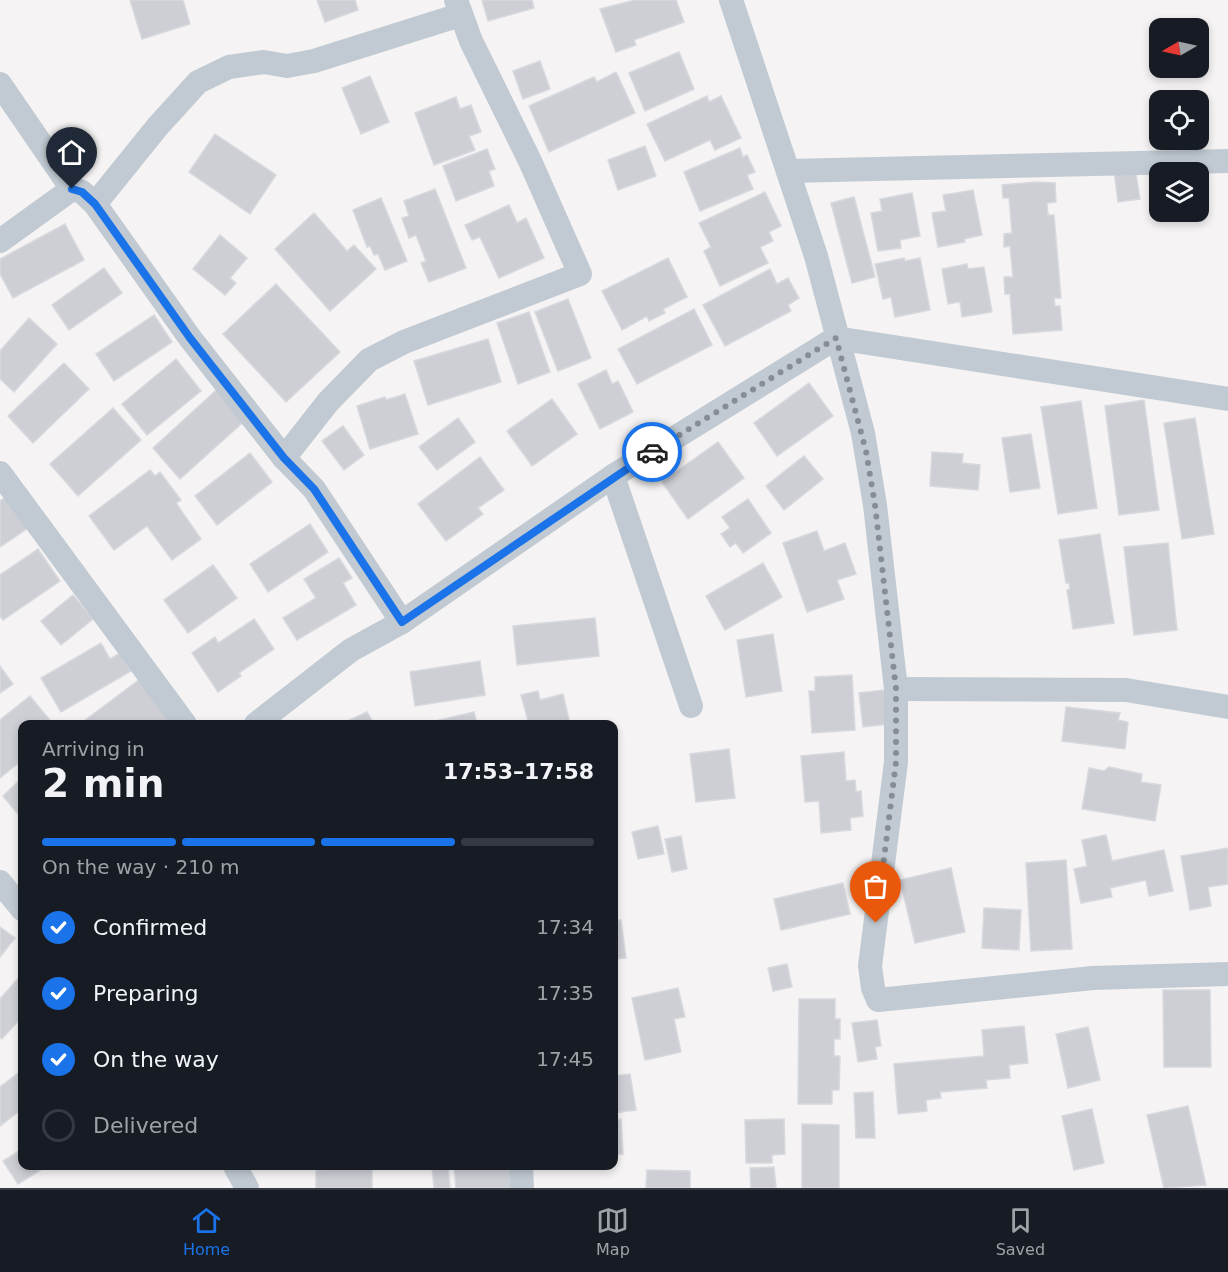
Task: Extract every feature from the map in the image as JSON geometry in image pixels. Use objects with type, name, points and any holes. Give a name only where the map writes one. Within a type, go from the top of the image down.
[{"type":"street","points":[[731,0],[816,256],[865,443],[875,505],[896,689],[896,762],[870,966],[878,1000],[1093,978],[1228,980]]},
{"type":"street","points":[[95,204],[158,126],[198,82],[229,67],[264,62],[287,66],[314,61],[458,8],[580,274],[404,342],[369,360],[328,402],[284,458]]},
{"type":"street","points":[[0,84],[72,189],[82,192],[95,204],[190,338],[284,458],[314,489],[402,622]]},
{"type":"street","points":[[788,171],[1228,161]]},
{"type":"street","points":[[0,242],[72,189]]},
{"type":"street","points":[[261,720],[351,650],[402,622],[613,476],[836,338],[1228,399]]},
{"type":"street","points":[[0,473],[182,720]]},
{"type":"street","points":[[613,476],[690,706]]},
{"type":"street","points":[[896,689],[1126,690],[1228,707]]},
{"type":"street","points":[[237,1170],[247,1188]]},
{"type":"street","points":[[521,1170],[522,1188]]},
{"type":"building","points":[[130,0],[183,0],[190,24],[142,39]]},
{"type":"building","points":[[317,0],[355,0],[358,10],[325,22]]},
{"type":"building","points":[[482,0],[532,0],[534,8],[488,21]]},
{"type":"building","points":[[635,0],[676,0],[684,22],[634,40],[636,45],[616,52],[600,9]]},
{"type":"building","points":[[679,52],[694,89],[645,111],[629,73]]},
{"type":"building","points":[[540,61],[550,89],[523,99],[513,71]]},
{"type":"building","points":[[616,72],[635,113],[549,152],[529,106],[594,77],[597,82]]},
{"type":"building","points":[[370,76],[389,122],[361,134],[342,88]]},
{"type":"building","points":[[707,96],[709,102],[721,96],[741,138],[715,150],[710,140],[665,161],[647,124]]},
{"type":"building","points":[[456,97],[460,109],[471,105],[481,132],[469,136],[475,150],[434,165],[415,113]]},
{"type":"building","points":[[215,134],[276,175],[250,214],[189,172]]},
{"type":"building","points":[[645,146],[656,176],[618,190],[608,160]]},
{"type":"building","points":[[740,148],[743,157],[747,155],[755,172],[747,175],[753,189],[700,211],[684,172]]},
{"type":"building","points":[[487,149],[495,169],[489,171],[494,186],[456,201],[443,166]]},
{"type":"building","points":[[1135,168],[1140,199],[1118,202],[1114,171]]},
{"type":"building","points":[[1055,183],[1056,202],[1047,203],[1048,215],[1054,215],[1061,298],[1054,298],[1055,306],[1060,306],[1062,330],[1013,334],[1010,294],[1005,294],[1004,277],[1013,277],[1010,246],[1004,247],[1004,234],[1012,233],[1009,198],[1003,198],[1002,185]]},
{"type":"building","points":[[435,189],[466,268],[429,282],[421,263],[426,261],[416,235],[409,238],[402,218],[409,216],[404,201]]},
{"type":"building","points":[[973,190],[982,235],[964,239],[965,242],[938,247],[932,213],[946,211],[943,195]]},
{"type":"building","points":[[765,192],[781,226],[769,232],[773,241],[760,247],[768,263],[720,286],[704,251],[711,247],[699,223]]},
{"type":"building","points":[[912,193],[920,236],[900,240],[901,248],[878,251],[871,213],[882,211],[880,199]]},
{"type":"building","points":[[854,197],[875,277],[852,283],[831,203]]},
{"type":"building","points":[[381,198],[407,261],[385,270],[378,254],[374,255],[370,246],[367,247],[353,210]]},
{"type":"building","points":[[509,205],[517,223],[526,218],[544,258],[499,278],[480,237],[472,240],[465,225]]},
{"type":"building","points":[[314,213],[347,251],[354,245],[376,269],[330,311],[275,249]]},
{"type":"building","points":[[65,224],[84,260],[13,298],[0,274],[0,259]]},
{"type":"building","points":[[220,235],[247,258],[230,278],[236,283],[225,295],[193,269]]},
{"type":"building","points":[[668,258],[687,297],[663,309],[665,313],[649,321],[647,316],[622,330],[602,291]]},
{"type":"building","points":[[904,258],[905,261],[920,258],[930,310],[895,317],[891,297],[883,299],[875,264]]},
{"type":"building","points":[[967,264],[968,269],[984,267],[992,312],[962,317],[960,302],[948,304],[942,269]]},
{"type":"building","points":[[104,268],[122,293],[69,330],[52,305]]},
{"type":"building","points":[[770,269],[777,284],[788,278],[799,298],[788,305],[791,311],[725,346],[703,305]]},
{"type":"building","points":[[276,284],[340,352],[286,402],[223,334]]},
{"type":"building","points":[[568,299],[591,358],[558,371],[535,312]]},
{"type":"building","points":[[694,309],[712,345],[637,384],[618,349]]},
{"type":"building","points":[[529,312],[550,372],[518,384],[497,323]]},
{"type":"building","points":[[154,315],[172,342],[114,381],[96,354]]},
{"type":"building","points":[[29,318],[57,344],[14,392],[0,379],[0,351]]},
{"type":"building","points":[[488,339],[501,382],[428,405],[414,361]]},
{"type":"building","points":[[176,359],[201,391],[147,435],[122,404]]},
{"type":"building","points":[[64,363],[89,389],[33,443],[8,416]]},
{"type":"building","points":[[606,370],[612,384],[618,381],[633,412],[600,429],[578,384]]},
{"type":"building","points":[[809,383],[833,416],[777,456],[754,423]]},
{"type":"building","points":[[223,384],[250,416],[180,479],[153,448]]},
{"type":"building","points":[[405,394],[418,434],[370,449],[357,406],[385,397],[386,400]]},
{"type":"building","points":[[552,399],[577,434],[532,466],[507,431]]},
{"type":"building","points":[[1144,400],[1159,510],[1119,515],[1105,406]]},
{"type":"building","points":[[1081,401],[1097,508],[1058,514],[1041,407]]},
{"type":"building","points":[[113,408],[141,440],[78,496],[50,464]]},
{"type":"building","points":[[458,418],[475,442],[437,470],[419,447]]},
{"type":"building","points":[[1195,418],[1214,534],[1182,539],[1164,423]]},
{"type":"building","points":[[343,426],[364,455],[344,470],[322,441]]},
{"type":"building","points":[[1031,434],[1040,488],[1010,492],[1002,438]]},
{"type":"building","points":[[718,442],[744,478],[688,519],[662,482]]},
{"type":"building","points":[[932,452],[963,454],[962,463],[980,465],[978,490],[930,486]]},
{"type":"building","points":[[250,453],[272,482],[217,525],[195,496]]},
{"type":"building","points":[[804,456],[823,479],[784,510],[766,486]]},
{"type":"building","points":[[480,457],[504,490],[478,508],[483,514],[446,541],[418,504]]},
{"type":"building","points":[[150,470],[155,476],[160,472],[181,500],[176,503],[201,539],[172,560],[147,526],[114,550],[89,516]]},
{"type":"building","points":[[6,497],[28,528],[0,547],[0,501]]},
{"type":"building","points":[[748,499],[771,533],[743,553],[736,543],[730,547],[721,534],[730,528],[722,517]]},
{"type":"building","points":[[310,524],[328,552],[268,592],[250,564]]},
{"type":"building","points":[[817,531],[824,551],[845,543],[856,574],[837,580],[844,599],[807,612],[783,543]]},
{"type":"building","points":[[1100,534],[1114,623],[1073,629],[1067,590],[1070,589],[1069,583],[1066,583],[1059,540]]},
{"type":"building","points":[[1168,543],[1177,630],[1134,635],[1124,547]]},
{"type":"building","points":[[38,549],[60,581],[3,620],[0,616],[0,575]]},
{"type":"building","points":[[339,558],[352,578],[343,583],[356,605],[297,640],[283,618],[316,598],[304,579]]},
{"type":"building","points":[[763,563],[782,597],[725,630],[706,596]]},
{"type":"building","points":[[213,565],[237,598],[188,633],[164,600]]},
{"type":"building","points":[[73,595],[93,619],[61,645],[41,621]]},
{"type":"building","points":[[595,618],[599,656],[517,665],[513,626]]},
{"type":"building","points":[[254,619],[274,649],[239,673],[241,676],[218,692],[192,653],[215,637],[218,643]]},
{"type":"building","points":[[773,634],[782,691],[746,697],[737,640]]},
{"type":"building","points":[[101,643],[110,659],[120,653],[131,671],[61,712],[41,678]]},
{"type":"building","points":[[480,661],[485,695],[415,706],[410,672]]},
{"type":"building","points":[[0,666],[13,684],[0,693]]},
{"type":"building","points":[[152,670],[178,714],[171,720],[85,720]]},
{"type":"building","points":[[852,675],[855,730],[812,733],[809,691],[815,691],[815,677]]},
{"type":"building","points":[[884,690],[888,724],[863,727],[859,693]]},
{"type":"building","points":[[538,691],[540,700],[563,694],[569,720],[528,720],[521,695]]},
{"type":"building","points":[[30,696],[50,720],[18,720],[18,763],[0,778],[0,720]]},
{"type":"building","points":[[1066,707],[1120,713],[1118,720],[1128,722],[1125,749],[1062,741]]},
{"type":"building","points":[[367,712],[372,720],[350,720]]},
{"type":"building","points":[[474,712],[476,720],[440,720]]},
{"type":"building","points":[[729,749],[735,798],[696,802],[690,754]]},
{"type":"building","points":[[844,752],[846,781],[855,780],[856,792],[861,791],[863,816],[850,818],[851,830],[821,833],[819,801],[805,802],[801,756]]},
{"type":"building","points":[[1109,767],[1142,774],[1141,782],[1161,785],[1155,821],[1082,809],[1089,768],[1104,771]]},
{"type":"building","points":[[18,782],[18,814],[3,796]]},
{"type":"building","points":[[658,826],[664,854],[638,859],[632,832]]},
{"type":"building","points":[[1106,835],[1112,861],[1164,850],[1173,891],[1149,896],[1146,880],[1110,888],[1112,897],[1081,903],[1074,869],[1087,866],[1082,840]]},
{"type":"building","points":[[681,836],[687,869],[672,872],[665,839]]},
{"type":"building","points":[[1228,848],[1228,884],[1208,887],[1211,906],[1190,910],[1181,856]]},
{"type":"building","points":[[1066,860],[1072,949],[1031,951],[1026,863]]},
{"type":"building","points":[[951,868],[965,932],[915,943],[900,880]]},
{"type":"building","points":[[843,883],[850,914],[781,930],[774,899]]},
{"type":"building","points":[[984,908],[1021,910],[1019,950],[982,948]]},
{"type":"building","points":[[618,920],[621,920],[626,958],[618,959]]},
{"type":"building","points":[[0,927],[15,938],[0,957]]},
{"type":"building","points":[[787,964],[792,987],[773,991],[768,968]]},
{"type":"building","points":[[18,979],[18,1021],[2,1039],[0,1037],[0,999]]},
{"type":"building","points":[[678,988],[685,1017],[674,1019],[681,1052],[645,1060],[632,998]]},
{"type":"building","points":[[1163,990],[1210,990],[1211,1067],[1164,1067]]},
{"type":"building","points":[[799,999],[835,999],[835,1019],[840,1019],[840,1039],[834,1039],[834,1056],[840,1056],[839,1090],[832,1090],[832,1104],[798,1104]]},
{"type":"building","points":[[877,1020],[881,1046],[875,1047],[877,1059],[858,1062],[852,1023]]},
{"type":"building","points":[[1024,1026],[1028,1063],[1009,1065],[1010,1078],[986,1080],[987,1088],[940,1092],[941,1098],[926,1100],[927,1111],[898,1114],[894,1064],[984,1056],[982,1030]]},
{"type":"building","points":[[1088,1027],[1100,1080],[1068,1088],[1056,1034]]},
{"type":"building","points":[[18,1073],[18,1112],[0,1126],[0,1087]]},
{"type":"building","points":[[630,1074],[636,1110],[618,1112],[618,1076]]},
{"type":"building","points":[[873,1092],[875,1138],[856,1138],[854,1093]]},
{"type":"building","points":[[1188,1106],[1206,1185],[1164,1188],[1147,1115]]},
{"type":"building","points":[[1092,1109],[1104,1163],[1074,1170],[1062,1116]]},
{"type":"building","points":[[618,1119],[621,1119],[623,1154],[618,1155]]},
{"type":"building","points":[[784,1119],[785,1154],[772,1155],[772,1163],[746,1163],[745,1120]]},
{"type":"building","points":[[802,1124],[839,1125],[839,1188],[802,1188]]},
{"type":"building","points":[[18,1152],[18,1170],[41,1170],[18,1184],[3,1161]]},
{"type":"building","points":[[774,1167],[776,1188],[751,1188],[750,1168]]},
{"type":"building","points":[[316,1170],[372,1170],[372,1188],[316,1188]]},
{"type":"building","points":[[432,1170],[448,1170],[450,1188],[434,1188]]},
{"type":"building","points":[[454,1170],[509,1170],[511,1188],[456,1188]]},
{"type":"building","points":[[647,1170],[690,1171],[690,1188],[646,1188]]},
{"type":"way so far","points":[[652,452],[836,338],[863,433],[875,505],[896,689],[896,762],[876,923]]},
{"type":"route","points":[[72,189],[82,192],[95,204],[190,338],[284,458],[314,489],[402,622],[613,476],[652,452]]}]
